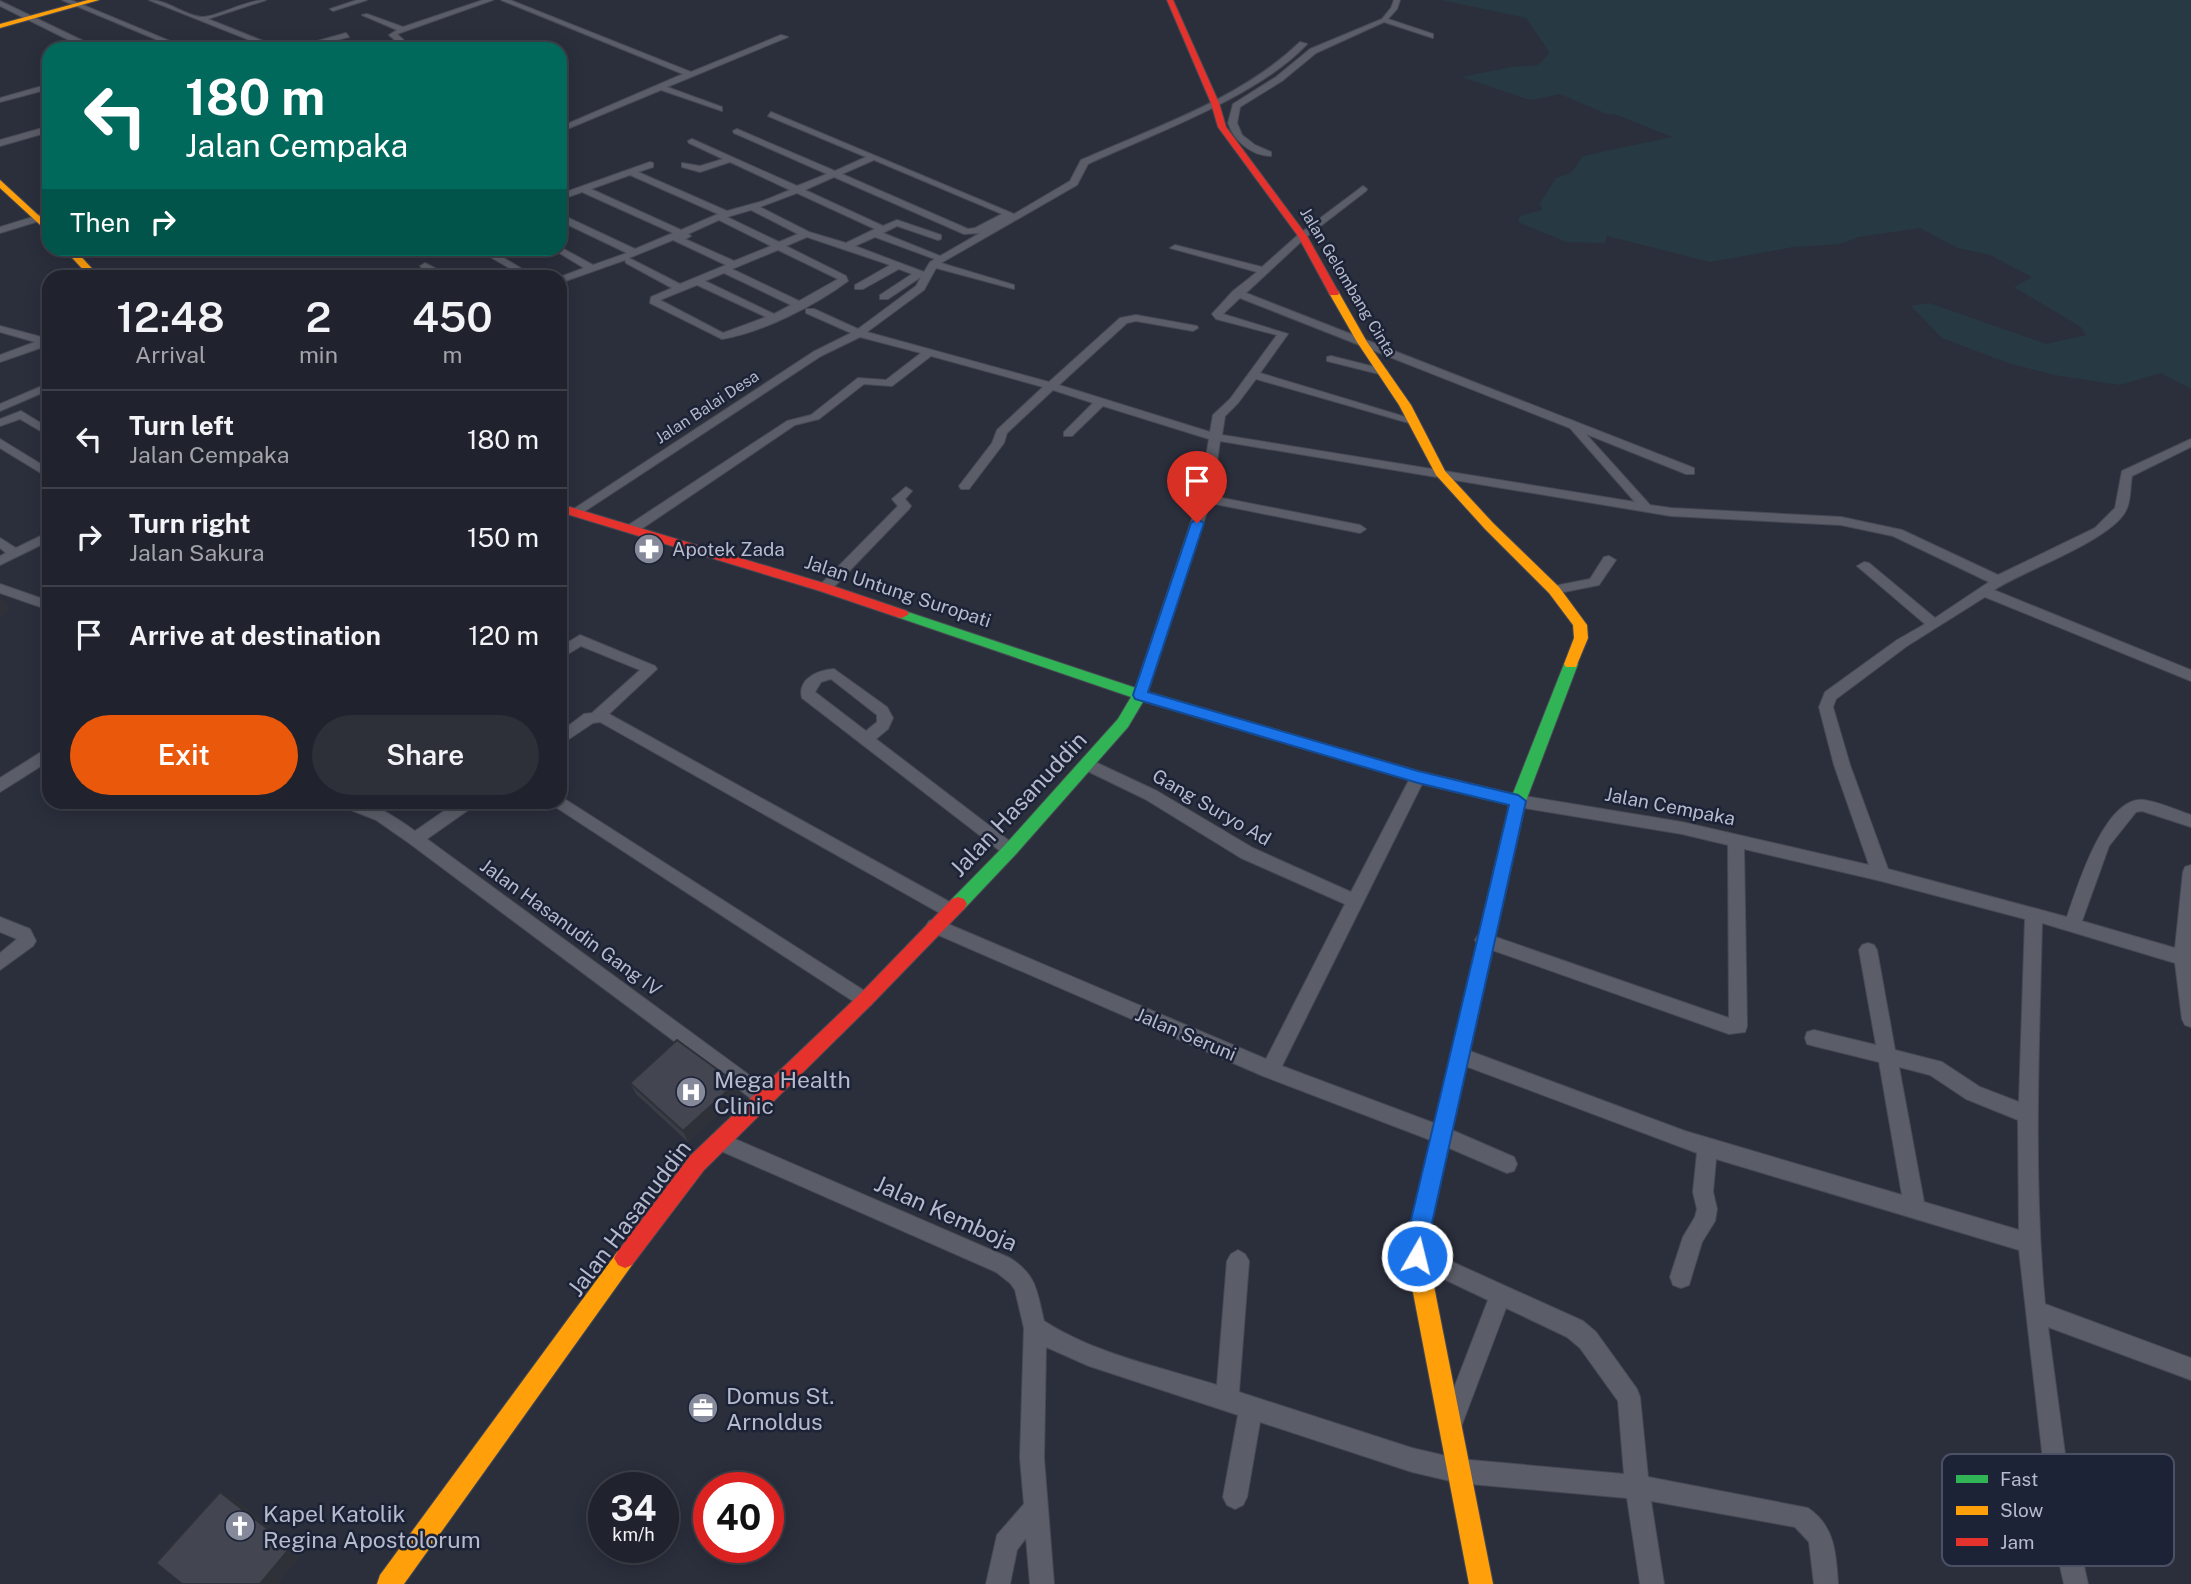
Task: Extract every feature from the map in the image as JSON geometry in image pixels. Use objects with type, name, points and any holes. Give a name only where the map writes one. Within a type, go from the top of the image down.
[{"type":"street","points":[[0,26],[71,3],[96,0]]},
{"type":"street","points":[[152,0],[261,42]]},
{"type":"street","points":[[227,0],[243,6]]},
{"type":"street","points":[[201,19],[263,0]]},
{"type":"street","points":[[333,9],[364,0]]},
{"type":"street","points":[[402,42],[393,35],[401,29],[490,0]]},
{"type":"street","points":[[504,0],[689,75]]},
{"type":"street","name":"Jalan Gelombang Cinta","points":[[1170,0],[1227,134],[1302,236],[1440,471],[1489,526],[1553,590],[1580,625],[1581,638],[1518,801],[1417,1241],[1417,1256],[1481,1584]]},
{"type":"street","points":[[1268,154],[1243,143],[1233,124],[1236,106],[1279,79],[1313,51],[1384,20],[1394,9],[1397,0]]},
{"type":"street","points":[[0,3],[79,42]]},
{"type":"street","points":[[71,3],[168,42]]},
{"type":"street","points":[[365,15],[401,29]]},
{"type":"street","points":[[1384,20],[1430,36]]},
{"type":"street","points":[[320,42],[346,35]]},
{"type":"street","points":[[567,127],[784,37]]},
{"type":"street","points":[[934,260],[1074,183],[1084,162],[1215,103],[1281,65],[1303,44]]},
{"type":"street","points":[[661,87],[719,109]]},
{"type":"street","points":[[0,100],[42,89]]},
{"type":"street","points":[[737,131],[967,232],[977,231],[1009,214],[771,114]]},
{"type":"street","points":[[0,143],[42,131]]},
{"type":"street","points":[[692,141],[934,260],[1010,287]]},
{"type":"street","points":[[567,278],[632,257],[724,217],[758,206],[874,158]]},
{"type":"street","points":[[685,165],[700,169],[728,160]]},
{"type":"street","points":[[567,195],[650,165]]},
{"type":"street","points":[[629,172],[724,217],[779,246],[844,279],[773,317],[733,335],[722,337],[654,304],[655,299],[699,282],[779,246],[806,234]]},
{"type":"street","points":[[1,185],[42,219]]},
{"type":"street","points":[[583,189],[681,237],[730,268],[799,304]]},
{"type":"street","points":[[1140,695],[1205,498],[1219,415],[1254,375],[1283,334],[1217,314],[1262,270],[1363,189]]},
{"type":"street","points":[[758,206],[806,234],[847,246],[920,275],[884,297]]},
{"type":"street","points":[[0,230],[42,222]]},
{"type":"street","points":[[567,222],[632,257],[680,288]]},
{"type":"street","points":[[847,246],[899,223],[939,237]]},
{"type":"street","points":[[1175,248],[1262,270]]},
{"type":"street","points":[[567,255],[592,270]]},
{"type":"street","points":[[75,256],[88,270]]},
{"type":"street","points":[[493,256],[518,270]]},
{"type":"street","name":"Jalan Balai Desa","points":[[568,510],[817,354],[859,333],[919,288],[934,260]]},
{"type":"street","points":[[859,287],[898,265]]},
{"type":"street","points":[[425,266],[432,270]]},
{"type":"street","points":[[567,282],[592,270]]},
{"type":"street","points":[[699,282],[773,317]]},
{"type":"street","points":[[1237,293],[1690,471]]},
{"type":"street","points":[[810,311],[859,333],[1051,386],[1215,436],[1690,514],[1841,521],[1880,527],[1999,581]]},
{"type":"street","points":[[965,486],[998,443],[1001,432],[1126,318],[1193,328]]},
{"type":"street","points":[[0,328],[42,340]]},
{"type":"street","points":[[0,359],[42,344]]},
{"type":"street","points":[[632,529],[790,423],[815,417],[862,380],[888,384],[930,352]]},
{"type":"street","points":[[1331,359],[1383,372]]},
{"type":"street","points":[[1254,375],[1413,421]]},
{"type":"street","points":[[0,408],[42,389]]},
{"type":"street","points":[[1068,434],[1101,401]]},
{"type":"street","points":[[0,423],[20,414],[42,428]]},
{"type":"street","points":[[1571,424],[1645,506]]},
{"type":"street","points":[[0,443],[42,470]]},
{"type":"street","points":[[1881,874],[1842,765],[1826,707],[1837,690],[1902,643],[1999,581],[2100,531],[2121,509],[2126,474],[2191,443]]},
{"type":"street","points":[[825,588],[905,506],[898,499],[906,491]]},
{"type":"street","points":[[1205,498],[1360,528]]},
{"type":"street","name":"Jalan Untung Suropati","points":[[568,510],[825,588],[1140,695]]},
{"type":"street","points":[[0,561],[42,540]]},
{"type":"street","points":[[0,542],[15,554]]},
{"type":"street","points":[[1553,590],[1594,582],[1609,561]]},
{"type":"street","points":[[1864,566],[1934,625]]},
{"type":"street","points":[[0,588],[42,603]]},
{"type":"street","points":[[1983,591],[2191,676]]},
{"type":"street","points":[[567,649],[580,640],[650,669],[597,716],[585,720],[567,734]]},
{"type":"street","points":[[867,739],[883,725],[886,718],[882,712],[834,674],[819,676],[811,683],[807,694],[1010,850]]},
{"type":"street","name":"Jalan Hasanuddin","points":[[389,1584],[672,1193],[719,1141],[865,1000],[1010,850],[1123,723],[1140,695]]},
{"type":"street","name":"Jalan Cempaka","points":[[1140,695],[1418,777],[1518,801],[1625,817],[1736,840],[1881,874],[2034,914],[2187,959]]},
{"type":"street","points":[[597,716],[951,911]]},
{"type":"street","points":[[0,786],[42,758]]},
{"type":"street","name":"Gang Suryo Ad","points":[[1086,764],[1151,795],[1214,836],[1247,853],[1357,902]]},
{"type":"street","points":[[1270,1070],[1418,777]]},
{"type":"street","points":[[2072,925],[2102,843],[2131,808],[2142,805],[2191,821]]},
{"type":"street","points":[[567,807],[865,1000]]},
{"type":"street","name":"Jalan Hasanudin Gang IV","points":[[366,809],[415,839],[764,1097]]},
{"type":"street","points":[[415,839],[458,809]]},
{"type":"street","points":[[1484,940],[1729,1026],[1738,1026],[1736,840]]},
{"type":"street","points":[[2191,872],[2187,959],[2191,1019]]},
{"type":"street","points":[[2034,914],[2028,1115],[2029,1243],[2053,1454]]},
{"type":"street","points":[[0,924],[24,934],[27,941],[0,963]]},
{"type":"street","name":"Jalan Seruni","points":[[935,926],[1270,1070],[1440,1133],[1507,1164]]},
{"type":"street","points":[[1868,950],[1915,1210]]},
{"type":"street","points":[[1814,1038],[1935,1068],[1973,1093],[2028,1115]]},
{"type":"street","points":[[1459,1055],[1707,1147],[2029,1243]]},
{"type":"street","name":"Jalan Kemboja","points":[[719,1141],[1003,1265],[1018,1275],[1025,1286],[1035,1328],[1031,1458],[1042,1584]]},
{"type":"street","points":[[1681,1277],[1693,1237],[1703,1225],[1707,1209],[1703,1192],[1707,1147]]},
{"type":"street","points":[[1417,1256],[1582,1335],[1618,1379],[1629,1397],[1637,1488],[1652,1584]]},
{"type":"street","points":[[1227,1399],[1238,1261]]},
{"type":"street","points":[[1450,1426],[1501,1294]]},
{"type":"street","points":[[2035,1311],[2191,1369]]},
{"type":"street","points":[[1035,1328],[1052,1339],[1089,1355],[1390,1453],[1459,1471],[1637,1488],[1800,1516],[1815,1526],[1820,1536],[1826,1584]]},
{"type":"street","points":[[1235,1497],[1251,1407]]},
{"type":"street","points":[[998,1584],[1006,1544],[1035,1508]]},
{"type":"street","points":[[2072,1566],[2076,1584]]},
{"type":"shaded area","points":[[1442,0],[2191,0],[2191,389],[2161,373],[2120,385],[2054,375],[2008,363],[1942,338],[1911,306],[1929,303],[2046,344],[2086,335],[2081,327],[2014,287],[2032,277],[1990,255],[1958,248],[1920,228],[1859,237],[1840,244],[1794,247],[1710,262],[1607,236],[1605,243],[1567,242],[1518,222],[1520,216],[1542,210],[1540,203],[1556,178],[1571,173],[1583,156],[1672,137],[1560,94],[1530,100],[1462,77],[1511,67],[1538,65],[1550,53],[1526,18]]},
{"type":"building","name":"Mega Health Clinic","points":[[677,1040],[736,1083],[683,1131],[630,1083]]},
{"type":"building","name":"Kapel Katolik Regina Apostolorum","points":[[220,1492],[291,1547],[260,1584],[182,1584],[156,1563]]},
{"type":"traffic: fast","points":[[902,614],[1140,695],[1123,723],[958,904]]},
{"type":"traffic: fast","points":[[1421,1225],[1518,801],[1571,664]]},
{"type":"traffic: slow","points":[[0,26],[96,0]]},
{"type":"traffic: slow","points":[[0,183],[42,223]]},
{"type":"traffic: slow","points":[[75,256],[88,270]]},
{"type":"traffic: slow","points":[[1334,293],[1362,342],[1405,405],[1440,472],[1489,526],[1554,590],[1580,625],[1581,638],[1571,664]]},
{"type":"traffic: slow","points":[[1421,1225],[1417,1256],[1481,1584]]},
{"type":"traffic: slow","points":[[389,1584],[625,1258]]},
{"type":"traffic: jam","points":[[1170,0],[1215,103],[1222,127],[1302,236],[1334,293]]},
{"type":"traffic: jam","points":[[567,510],[902,614]]},
{"type":"traffic: jam","points":[[625,1258],[697,1163],[865,1000],[958,904]]},
{"type":"place","name":"Apotek Zada","points":[[649,549]]},
{"type":"place","name":"Mega Health Clinic","points":[[691,1092]]},
{"type":"place","name":"Domus St. Arnoldus","points":[[703,1408]]},
{"type":"place","name":"Kapel Katolik Regina Apostolorum","points":[[240,1526]]},
{"type":"route","points":[[1197,523],[1140,695],[1418,777],[1518,801],[1440,1133],[1417,1241],[1417,1256]]}]
